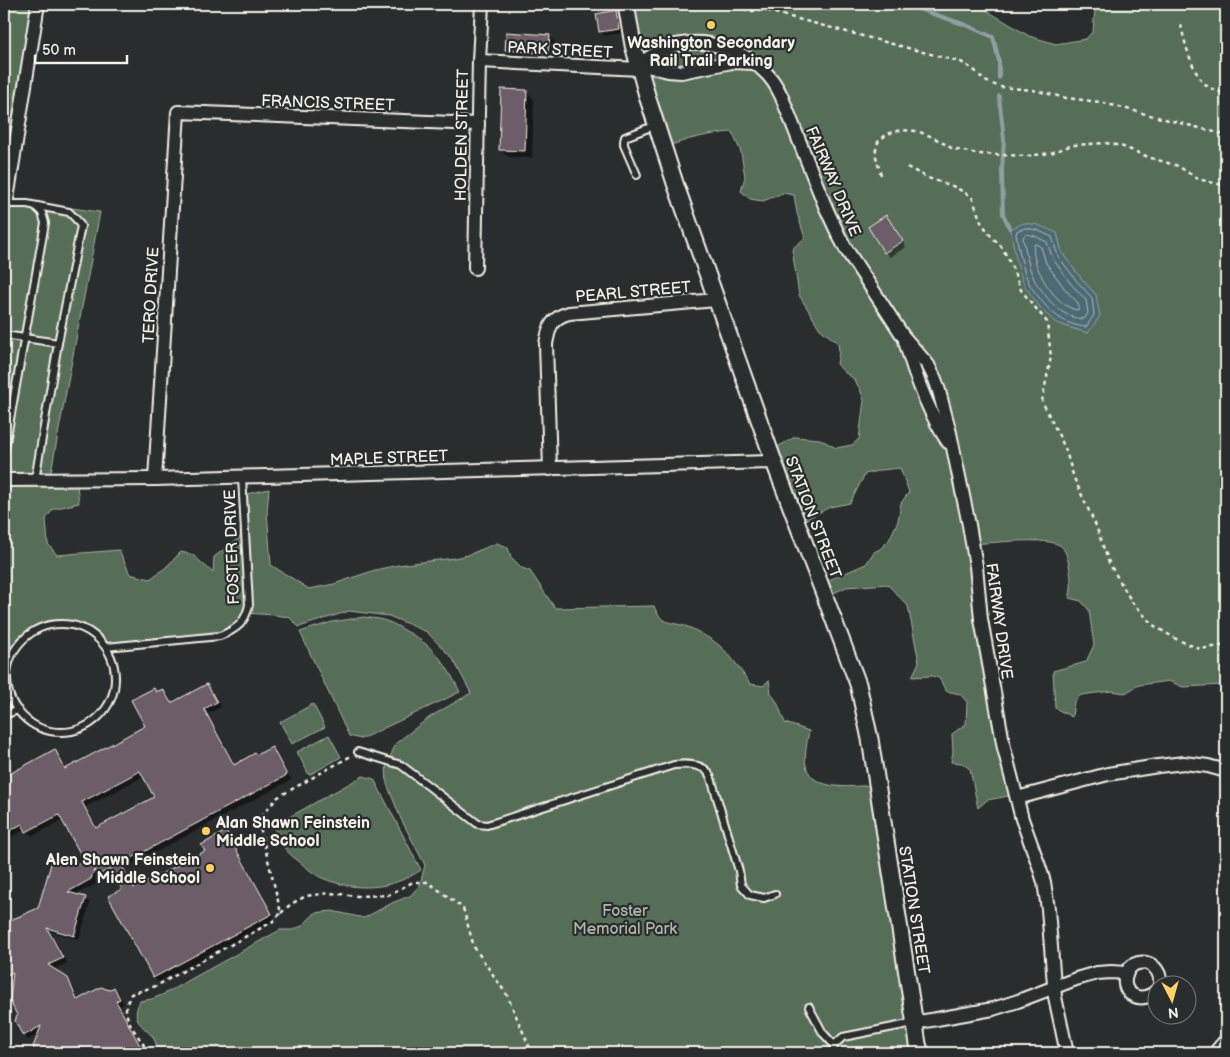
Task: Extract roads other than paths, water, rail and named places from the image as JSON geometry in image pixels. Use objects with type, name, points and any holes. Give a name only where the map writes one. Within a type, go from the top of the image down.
[{"type":"street","points":[[5,202],[38,4]]},
{"type":"street","name":"HOLDEN STREET","points":[[475,268],[482,4]]},
{"type":"street","name":"STATION STREET","points":[[626,4],[633,45],[675,183],[774,462],[858,684],[870,739],[914,1023],[921,1053]]},
{"type":"street","name":"FAIRWAY DRIVE","points":[[639,66],[668,48],[678,45],[699,44],[730,50],[744,56],[768,76],[780,93],[825,206],[842,243],[904,336],[914,373],[925,399],[943,435],[953,449],[976,566],[981,619],[1004,748],[1022,819],[1044,882],[1054,988],[1067,1053]]},
{"type":"street","name":"PARK STREET","points":[[479,61],[639,66]]},
{"type":"street","points":[[639,66],[681,72],[732,62],[754,63]]},
{"type":"street","name":"FRANCIS STREET","points":[[178,112],[478,124]]},
{"type":"street","name":"TERO DRIVE","points":[[156,479],[178,112]]},
{"type":"street","name":"PEARL STREET","points":[[550,469],[546,344],[549,328],[553,321],[568,313],[716,300]]},
{"type":"street","name":"MAPLE STREET","points":[[4,480],[242,477],[774,462]]},
{"type":"street","points":[[1017,798],[1108,774],[1158,766],[1184,764],[1208,766],[1226,771]]},
{"type":"street","points":[[1148,997],[1137,997],[1128,990],[1125,984],[1126,973],[1134,965],[1145,963],[1155,968],[1159,974]]},
{"type":"street","points":[[914,1023],[993,1009],[1018,1002],[1087,975],[1111,972],[1126,973]]},
{"type":"street","points":[[1215,1053],[1226,1040]]},
{"type":"lane","points":[[637,175],[624,144],[625,138],[656,125]]},
{"type":"lane","points":[[5,202],[68,212],[81,226],[58,343],[35,480]]},
{"type":"lane","points":[[4,453],[45,223],[42,213],[36,207]]},
{"type":"lane","points":[[4,335],[58,343]]},
{"type":"lane","name":"FOSTER DRIVE","points":[[106,647],[220,636],[232,631],[241,624],[247,615],[250,605],[242,477]]},
{"type":"lane","points":[[68,624],[89,632],[106,647],[114,668],[114,690],[104,710],[97,718],[78,729],[56,731],[45,729],[35,724],[18,710],[12,700],[9,689],[8,667],[12,656],[25,638],[45,626],[68,624]]},
{"type":"lane","points":[[4,714],[18,710]]},
{"type":"lane","points":[[358,752],[401,765],[478,824],[487,825],[674,765],[696,766],[706,770],[711,778],[739,871],[741,885],[750,895],[764,898],[775,894]]},
{"type":"lane","points":[[809,1007],[823,1033],[834,1045],[834,1053]]},
{"type":"lane","points":[[834,1045],[843,1037],[914,1023]]},
{"type":"water","points":[[1024,223],[1038,225],[1057,233],[1062,253],[1096,295],[1100,316],[1088,333],[1055,322],[1042,310],[1024,285],[1010,229]]},
{"type":"waterway","points":[[904,4],[966,25],[993,37],[999,61],[999,78]]},
{"type":"waterway","points":[[999,96],[1004,139],[1002,170],[1003,214],[1010,229]]},
{"type":"place","name":"Washington Secondary Rail Trail Parking","points":[[711,25]]},
{"type":"place","name":"Alan Shawn Feinstein Middle School","points":[[206,831]]},
{"type":"place","name":"Alen Shawn Feinstein Middle School","points":[[210,868]]},
{"type":"park label","name":"Foster Memorial Park","points":[[625,919]]}]
